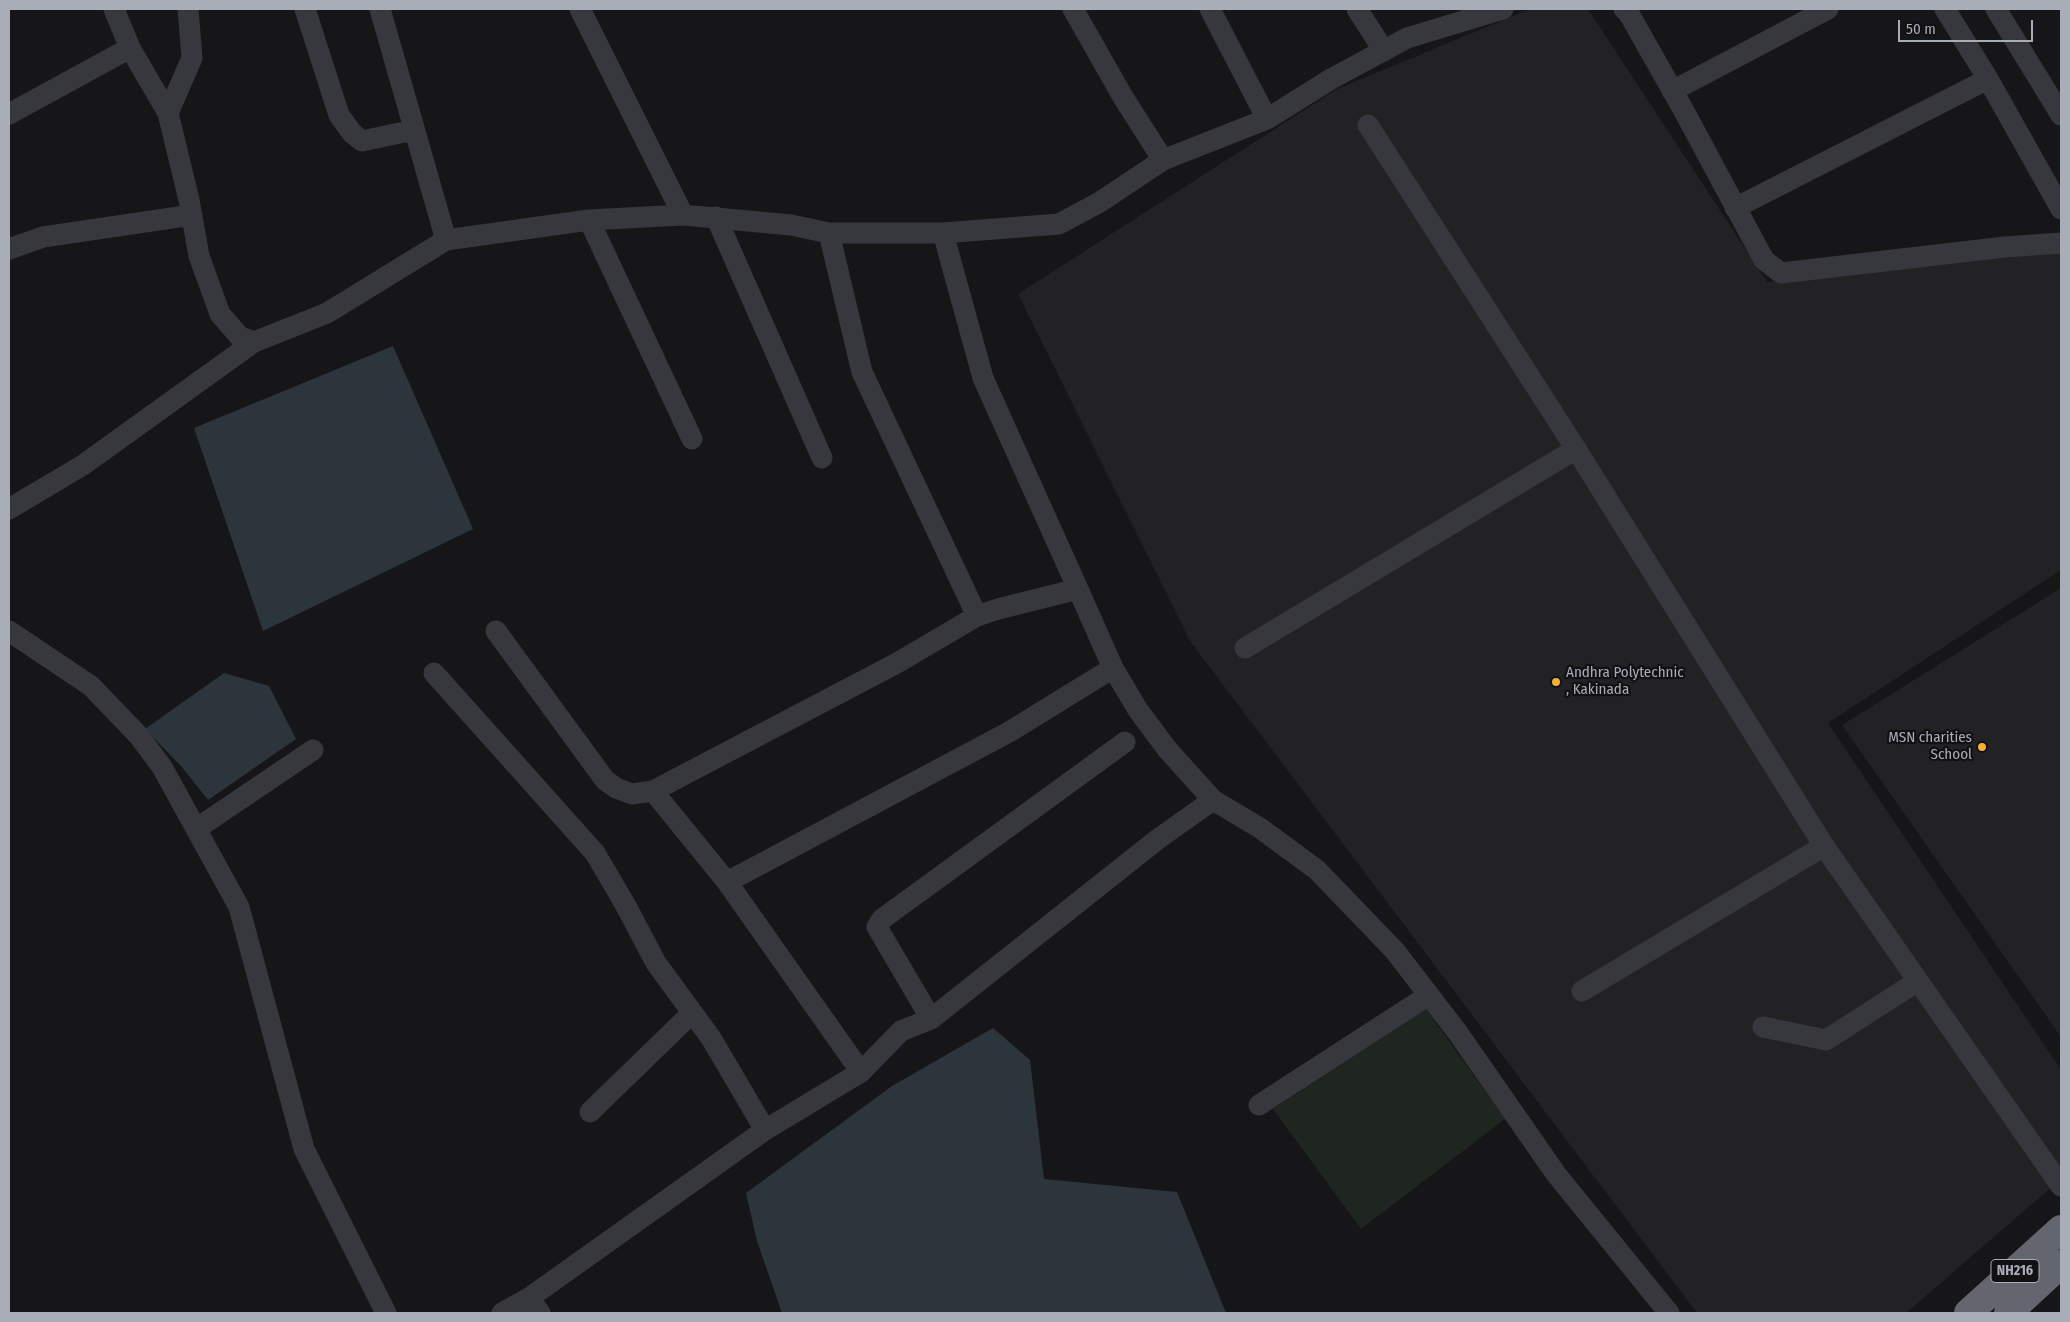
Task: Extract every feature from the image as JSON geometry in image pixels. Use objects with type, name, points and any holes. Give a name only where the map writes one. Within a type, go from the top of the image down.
[{"type":"highway","name":"NH216","points":[[1968,1313],[2061,1229]]},
{"type":"highway","name":"NH216","points":[[2008,1313],[2061,1264]]},
{"type":"street","points":[[114,9],[130,48],[168,113],[192,215],[199,256],[220,314],[240,338],[254,342]]},
{"type":"street","points":[[168,113],[192,58],[188,9]]},
{"type":"street","points":[[306,9],[340,114],[352,133],[362,141],[414,130]]},
{"type":"street","points":[[380,9],[446,240]]},
{"type":"street","points":[[580,9],[683,215]]},
{"type":"street","points":[[1073,9],[1163,160]]},
{"type":"street","points":[[1210,9],[1267,119]]},
{"type":"street","points":[[1357,9],[1384,51]]},
{"type":"street","points":[[9,509],[83,465],[254,342],[327,313],[446,240],[589,220],[683,215],[791,224],[828,233],[944,233],[1059,224],[1100,202],[1163,160],[1267,119],[1331,80],[1407,38],[1503,9]]},
{"type":"street","points":[[1624,9],[1628,12],[1764,260],[1781,273],[2004,247],[2061,243]]},
{"type":"street","points":[[1672,91],[1828,9]]},
{"type":"street","points":[[1945,9],[1988,79],[2061,209]]},
{"type":"street","points":[[1996,9],[2061,114]]},
{"type":"street","points":[[9,114],[130,48]]},
{"type":"street","points":[[1735,208],[1988,79]]},
{"type":"street","points":[[1368,125],[1576,450],[1824,846],[2061,1186]]},
{"type":"street","points":[[9,249],[44,237],[192,215]]},
{"type":"street","points":[[716,218],[822,458]]},
{"type":"street","points":[[589,220],[692,439]]},
{"type":"street","points":[[828,233],[862,372],[977,616]]},
{"type":"street","points":[[944,233],[983,378],[1113,668],[1138,710],[1167,749],[1213,800],[1260,828],[1317,870],[1395,951],[1458,1034],[1556,1174],[1669,1313]]},
{"type":"street","points":[[1245,648],[1576,450]]},
{"type":"street","points":[[496,631],[605,780],[616,788],[632,794],[653,791],[897,663],[977,616],[998,609],[1078,590]]},
{"type":"street","points":[[9,631],[91,686],[139,736],[162,768],[196,829],[239,907],[304,1149],[386,1313]]},
{"type":"street","points":[[727,882],[1009,732],[1113,668]]},
{"type":"street","points":[[434,673],[594,853],[626,906],[656,963],[712,1038],[765,1130]]},
{"type":"street","points":[[931,1019],[877,927],[882,919],[1125,742]]},
{"type":"street","points":[[196,829],[314,750]]},
{"type":"street","points":[[653,791],[727,882],[861,1072]]},
{"type":"street","points":[[502,1313],[534,1306],[765,1130],[861,1072],[902,1031],[931,1019],[1158,839],[1213,800]]},
{"type":"street","points":[[1582,991],[1824,846]]},
{"type":"street","points":[[1763,1027],[1826,1040],[1918,981]]},
{"type":"street","points":[[1259,1104],[1429,995]]},
{"type":"street","points":[[590,1112],[692,1013]]},
{"type":"shaded area","name":"Andhra Polytechnic , Kakinada","points":[[1530,9],[1588,9],[1767,282],[2061,252],[2061,570],[1828,723],[2061,1070],[2061,1179],[1906,1313],[1697,1313],[1190,641],[1018,294],[1337,89]]},
{"type":"shaded area","points":[[393,346],[473,529],[263,631],[194,428]]},
{"type":"shaded area","points":[[2061,588],[2061,1037],[1842,725]]},
{"type":"shaded area","points":[[224,673],[269,686],[296,739],[208,800],[182,767],[145,729]]},
{"type":"shaded area","points":[[1426,1009],[1505,1119],[1361,1229],[1273,1109]]},
{"type":"shaded area","points":[[993,1028],[1030,1060],[1044,1179],[1177,1192],[1226,1313],[782,1313],[757,1241],[746,1193],[892,1086]]},
{"type":"place","name":"Andhra Polytechnic , Kakinada","points":[[1556,682]]},
{"type":"place","name":"MSN charities School","points":[[1982,747]]}]
